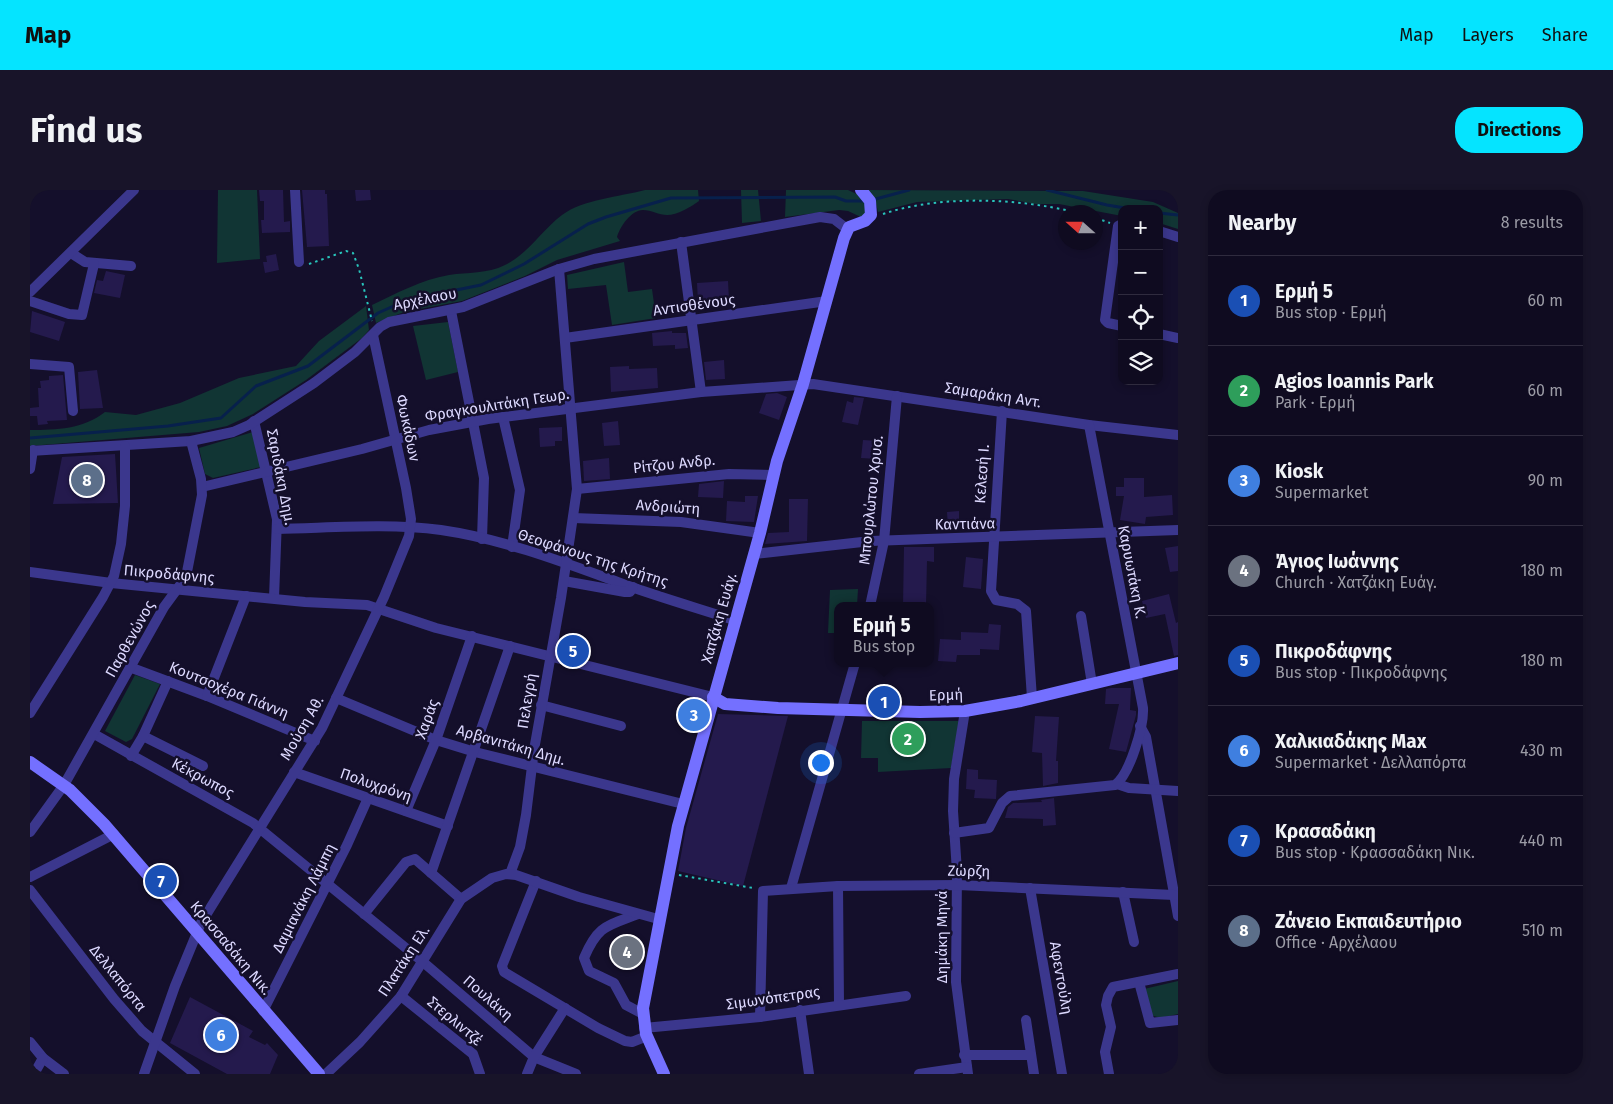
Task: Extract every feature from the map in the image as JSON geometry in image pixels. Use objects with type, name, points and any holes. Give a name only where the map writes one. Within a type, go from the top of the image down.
[{"type":"street","points":[[30,292],[134,190]]},
{"type":"street","points":[[294,190],[299,262]]},
{"type":"street","points":[[848,229],[852,224],[865,221],[871,215],[870,201],[861,190]]},
{"type":"street","name":"Αρχέλαου","points":[[32,450],[191,441],[233,432],[254,421],[314,382],[356,352],[383,325],[393,320],[451,311],[559,270],[602,258],[820,217],[834,219],[848,229]]},
{"type":"street","name":"Χατζάκη Ευάγ.","points":[[664,1074],[646,1032],[643,1001],[658,919],[683,804],[760,533],[774,475],[803,384],[848,229]]},
{"type":"street","points":[[1163,232],[1178,237]]},
{"type":"street","points":[[1118,237],[1104,320],[1118,325]]},
{"type":"street","points":[[682,242],[701,392]]},
{"type":"street","points":[[70,253],[82,261],[94,264],[131,266]]},
{"type":"street","points":[[30,301],[69,314],[82,315],[94,264]]},
{"type":"street","name":"Πελεγρή","points":[[510,874],[524,824],[541,705],[564,581],[577,489],[559,270]]},
{"type":"street","name":"Αντισθένους","points":[[565,338],[827,301]]},
{"type":"street","points":[[451,311],[485,485],[482,539]]},
{"type":"street","name":"Φωκάδων","points":[[373,335],[406,488],[411,528]]},
{"type":"street","points":[[1163,335],[1178,338]]},
{"type":"street","points":[[30,364],[69,367],[73,411]]},
{"type":"street","name":"Φραγκουλιτάκη Γεωρ.","points":[[202,487],[473,421],[701,392],[803,384]]},
{"type":"street","name":"Σαμαράκη Αντ.","points":[[803,384],[898,396],[1089,425],[1178,435]]},
{"type":"street","name":"Μπουρλώτου Χρυσ.","points":[[871,602],[884,541],[898,396]]},
{"type":"street","name":"Κελεσή Ι.","points":[[1002,411],[993,538],[992,595],[996,600],[1021,605],[1027,612],[1032,698]]},
{"type":"street","points":[[503,416],[520,490],[512,546]]},
{"type":"street","name":"Σαριδάκη Δημ.","points":[[254,421],[267,472],[277,529],[274,598]]},
{"type":"street","name":"Καρυωτάκη Κ.","points":[[1089,425],[1143,708],[1140,726],[1127,769],[1117,784]]},
{"type":"street","name":"Παρθενώνος","points":[[30,832],[64,785],[132,668],[164,607],[178,590],[188,568],[202,487],[191,441]]},
{"type":"street","points":[[30,713],[111,583],[117,565],[122,531],[125,446]]},
{"type":"street","points":[[30,469],[32,450]]},
{"type":"street","name":"Ρίτζου Ανδρ.","points":[[577,489],[729,474],[774,475]]},
{"type":"street","name":"Ανδριώτη","points":[[573,518],[681,522],[760,533]]},
{"type":"street","name":"Θεοφάνους της Κρήτης","points":[[277,529],[411,528],[441,530],[512,546],[566,562],[633,587],[734,620]]},
{"type":"street","name":"Μούση Αθ.","points":[[144,1074],[197,932],[211,906],[315,741],[378,608],[411,528]]},
{"type":"street","name":"Καντιάνα","points":[[754,554],[884,541],[1178,530]]},
{"type":"street","name":"Πικροδάφνης","points":[[30,572],[178,590],[360,604],[422,623],[713,698]]},
{"type":"street","points":[[564,581],[625,592],[630,592],[633,587]]},
{"type":"street","points":[[207,696],[246,596]]},
{"type":"street","points":[[1081,616],[1092,684]]},
{"type":"street","name":"Χαράς","points":[[406,811],[436,740],[472,636]]},
{"type":"street","points":[[431,873],[475,752],[510,646]]},
{"type":"street","name":"Ερμή","points":[[713,698],[725,704],[841,710],[965,711],[1032,698],[1178,663]]},
{"type":"street","points":[[791,888],[854,667]]},
{"type":"street","name":"Κουτσοχέρα Γιάννη","points":[[132,668],[207,696],[315,741]]},
{"type":"street","points":[[131,756],[143,736],[168,681]]},
{"type":"street","name":"Αρβανιτάκη Δημ.","points":[[336,698],[436,740],[475,752],[532,768],[683,804]]},
{"type":"street","points":[[541,705],[621,726]]},
{"type":"street","name":"Δημάκη Μηνά","points":[[965,711],[953,792],[958,885],[956,982],[964,1055],[968,1071]]},
{"type":"street","name":"Καρυωτάκη Κ.","points":[[1140,726],[1146,737],[1178,916]]},
{"type":"street","name":"Κέκρωπος","points":[[94,734],[238,813],[261,829],[328,884]]},
{"type":"street","name":"Κέκρωπος","points":[[143,736],[203,766]]},
{"type":"street","name":"Κρασσαδάκη Νικ.","points":[[30,762],[64,785],[89,807],[114,834],[318,1074]]},
{"type":"street","name":"Πολυχρόνη","points":[[294,772],[448,826]]},
{"type":"street","points":[[954,833],[989,828],[1002,803],[1010,796],[1110,787],[1117,784],[1129,788],[1178,791]]},
{"type":"street","name":"Δαμιανάκη Λάμπη","points":[[263,1011],[328,884],[368,798]]},
{"type":"street","points":[[30,877],[114,834]]},
{"type":"street","points":[[364,914],[406,862],[415,859],[461,899]]},
{"type":"street","points":[[510,874],[536,881],[565,893],[658,919]]},
{"type":"street","name":"Πλατάκη Ελ.","points":[[326,1074],[360,1042],[401,996],[461,899],[492,878],[510,874]]},
{"type":"street","name":"Σιμωνόπετρας","points":[[536,881],[502,966],[504,972],[564,1008],[625,1041],[632,1042],[646,1032],[906,996]]},
{"type":"street","name":"Πουλάκη","points":[[328,884],[534,1056],[576,1074]]},
{"type":"street","name":"Ζώρζη","points":[[763,891],[838,886],[958,885],[1174,895]]},
{"type":"street","points":[[838,886],[839,1004]]},
{"type":"street","name":"Αφεντούλη","points":[[1030,888],[1062,1074]]},
{"type":"street","name":"Δελλαπόρτα","points":[[30,890],[114,999],[155,1042],[195,1074]]},
{"type":"street","points":[[760,1017],[763,891]]},
{"type":"street","points":[[1123,892],[1134,942]]},
{"type":"street","points":[[638,914],[607,926],[592,938],[584,958],[589,971],[614,983],[626,1005],[643,1014]]},
{"type":"street","points":[[1109,1074],[1105,1052],[1111,1031],[1106,1004],[1113,987],[1178,974]]},
{"type":"street","points":[[1139,982],[1148,1022],[1156,1024],[1178,1020]]},
{"type":"street","name":"Στερλιντζέ","points":[[401,996],[473,1054],[480,1074]]},
{"type":"street","points":[[527,1074],[534,1056],[564,1008]]},
{"type":"street","points":[[800,1010],[809,1074]]},
{"type":"street","points":[[1026,1020],[1034,1074]]},
{"type":"street","points":[[30,1042],[43,1058],[64,1074]]},
{"type":"street","points":[[964,1055],[1031,1055]]},
{"type":"street","points":[[34,1074],[43,1058]]},
{"type":"street","points":[[919,1074],[968,1071]]},
{"type":"path","points":[[871,215],[902,208],[954,202],[1013,202],[1058,209]]},
{"type":"path","points":[[1103,220],[1118,224]]},
{"type":"path","points":[[299,262],[304,266],[346,251],[353,253],[371,316],[373,335]]},
{"type":"path","points":[[668,873],[763,891]]},
{"type":"green space","points":[[218,190],[257,190],[260,259],[217,263]]},
{"type":"green space","points":[[645,190],[698,190],[699,201],[671,215],[646,210],[639,211],[630,216],[623,224],[617,237],[620,241],[557,260],[525,276],[462,301],[404,312],[376,323],[372,305],[409,287],[429,280],[498,268],[521,254],[555,221],[571,210],[591,202]]},
{"type":"green space","points":[[741,190],[758,190],[761,221],[742,223]]},
{"type":"green space","points":[[786,190],[848,190],[861,196],[868,210],[863,218],[848,211],[839,210],[785,217]]},
{"type":"green space","points":[[866,190],[1083,191],[1153,202],[1160,205],[1118,205],[1118,215],[1103,212],[1103,205],[1036,204],[1008,199],[917,202],[878,212],[875,199]]},
{"type":"green space","points":[[1163,206],[1178,213],[1178,229],[1163,224]]},
{"type":"green space","points":[[624,262],[628,292],[652,289],[656,318],[612,325],[606,285],[568,289],[567,275]]},
{"type":"green space","points":[[366,306],[369,330],[362,338],[306,380],[253,414],[227,426],[199,432],[30,446],[30,430],[60,429],[79,425],[97,418],[105,412],[136,415],[180,403],[239,378],[296,366],[319,341]]},
{"type":"green space","points":[[448,322],[458,372],[426,380],[413,326]]},
{"type":"green space","points":[[253,432],[261,467],[213,478],[205,474],[199,448]]},
{"type":"green space","points":[[858,589],[857,602],[834,602],[834,633],[828,633],[830,590]]},
{"type":"green space","points":[[135,675],[160,684],[132,739],[126,742],[105,731]]},
{"type":"green space","points":[[862,721],[959,721],[951,768],[878,772],[878,758],[861,758]]},
{"type":"green space","points":[[1178,981],[1178,1014],[1161,1018],[1150,1015],[1144,989]]},
{"type":"building","points":[[259,190],[283,190],[284,222],[290,221],[290,232],[262,233],[261,220],[264,220],[264,201],[260,201]]},
{"type":"building","points":[[302,190],[325,190],[325,194],[327,194],[329,246],[307,247]]},
{"type":"building","points":[[355,190],[370,190],[371,200],[356,201]]},
{"type":"building","points":[[276,254],[279,270],[265,273],[263,262],[267,262],[266,256]]},
{"type":"building","points":[[106,271],[125,275],[120,298],[94,293],[97,280],[103,281]]},
{"type":"building","points":[[728,281],[729,300],[698,302],[697,283]]},
{"type":"building","points":[[32,311],[65,322],[59,341],[30,332]]},
{"type":"building","points":[[672,331],[672,333],[686,333],[688,348],[675,349],[675,345],[653,346],[652,333]]},
{"type":"building","points":[[724,360],[725,379],[706,380],[704,362]]},
{"type":"building","points":[[629,366],[629,369],[657,368],[658,388],[611,392],[610,367]]},
{"type":"building","points":[[97,370],[103,408],[80,409],[78,372]]},
{"type":"building","points":[[63,375],[67,420],[47,421],[48,424],[38,425],[37,416],[30,416],[30,408],[39,407],[38,388],[41,388],[40,381],[49,380],[49,376]]},
{"type":"building","points":[[777,393],[787,397],[779,420],[759,413],[766,394]]},
{"type":"building","points":[[854,397],[864,398],[858,425],[842,422],[847,401],[853,403]]},
{"type":"building","points":[[618,421],[620,445],[604,446],[602,423]]},
{"type":"building","points":[[562,427],[562,441],[555,441],[555,446],[540,447],[539,428]]},
{"type":"building","points":[[863,440],[878,441],[877,459],[861,458]]},
{"type":"building","points":[[115,454],[118,503],[53,504],[62,457]]},
{"type":"building","points":[[609,458],[610,479],[584,481],[583,461]]},
{"type":"building","points":[[1124,478],[1144,478],[1144,497],[1172,495],[1173,515],[1146,517],[1145,524],[1120,520],[1124,496],[1116,496],[1116,487],[1124,487]]},
{"type":"building","points":[[724,481],[723,498],[698,497],[699,484]]},
{"type":"building","points":[[745,496],[758,496],[754,522],[726,521],[727,501],[745,502]]},
{"type":"building","points":[[789,499],[808,499],[807,541],[765,544],[768,533],[789,532]]},
{"type":"building","points":[[959,511],[959,527],[948,527],[947,512]]},
{"type":"building","points":[[1178,546],[1178,571],[1170,572],[1165,548]]},
{"type":"building","points":[[904,547],[934,547],[934,562],[927,561],[926,602],[903,602]]},
{"type":"building","points":[[966,557],[983,559],[981,589],[963,587]]},
{"type":"building","points":[[1169,594],[1176,623],[1178,622],[1178,655],[1174,656],[1165,614],[1146,618],[1142,601]]},
{"type":"building","points":[[989,624],[1001,625],[999,650],[980,649],[980,655],[957,655],[956,662],[938,661],[940,639],[961,640],[961,632],[988,633]]},
{"type":"building","points":[[1131,688],[1130,710],[1136,711],[1136,715],[1126,752],[1109,749],[1119,704],[1105,704],[1106,689]]},
{"type":"building","points":[[718,714],[788,716],[743,886],[678,871],[686,828]]},
{"type":"building","points":[[1035,716],[1059,717],[1056,761],[1058,761],[1058,783],[1043,786],[1042,753],[1032,752]]},
{"type":"building","points":[[967,769],[978,770],[978,779],[997,780],[996,799],[974,798],[975,790],[966,789]]},
{"type":"building","points":[[1054,798],[1056,825],[1043,826],[1043,819],[1005,818],[1008,807],[1013,803],[1042,802],[1041,800]]},
{"type":"building","points":[[619,935],[640,938],[635,970],[614,966]]},
{"type":"building","points":[[190,997],[253,1031],[249,1037],[265,1045],[267,1043],[278,1055],[270,1074],[227,1074],[170,1043]]},
{"type":"waterway","points":[[872,200],[909,190]]},
{"type":"waterway","points":[[1047,190],[1118,207]]},
{"type":"waterway","points":[[30,438],[168,426],[221,418],[256,386],[308,366],[378,313],[407,300],[481,285],[524,264],[588,224],[671,198],[835,197],[846,201],[865,201]]},
{"type":"waterway","points":[[1163,213],[1178,215]]},
{"type":"place","name":"Ζάνειο Εκπαιδευτήριο","points":[[87,480]]},
{"type":"place","name":"Πικροδάφνης","points":[[573,651]]},
{"type":"place","name":"Ερμή 5","points":[[884,702]]},
{"type":"place","name":"Kiosk","points":[[694,715]]},
{"type":"place","name":"Agios Ioannis Park","points":[[908,739]]},
{"type":"place","name":"Κρασαδάκη","points":[[161,881]]},
{"type":"place","name":"Άγιος Ιωάννης","points":[[627,952]]},
{"type":"place","name":"Χαλκιαδάκης Max","points":[[221,1035]]}]
